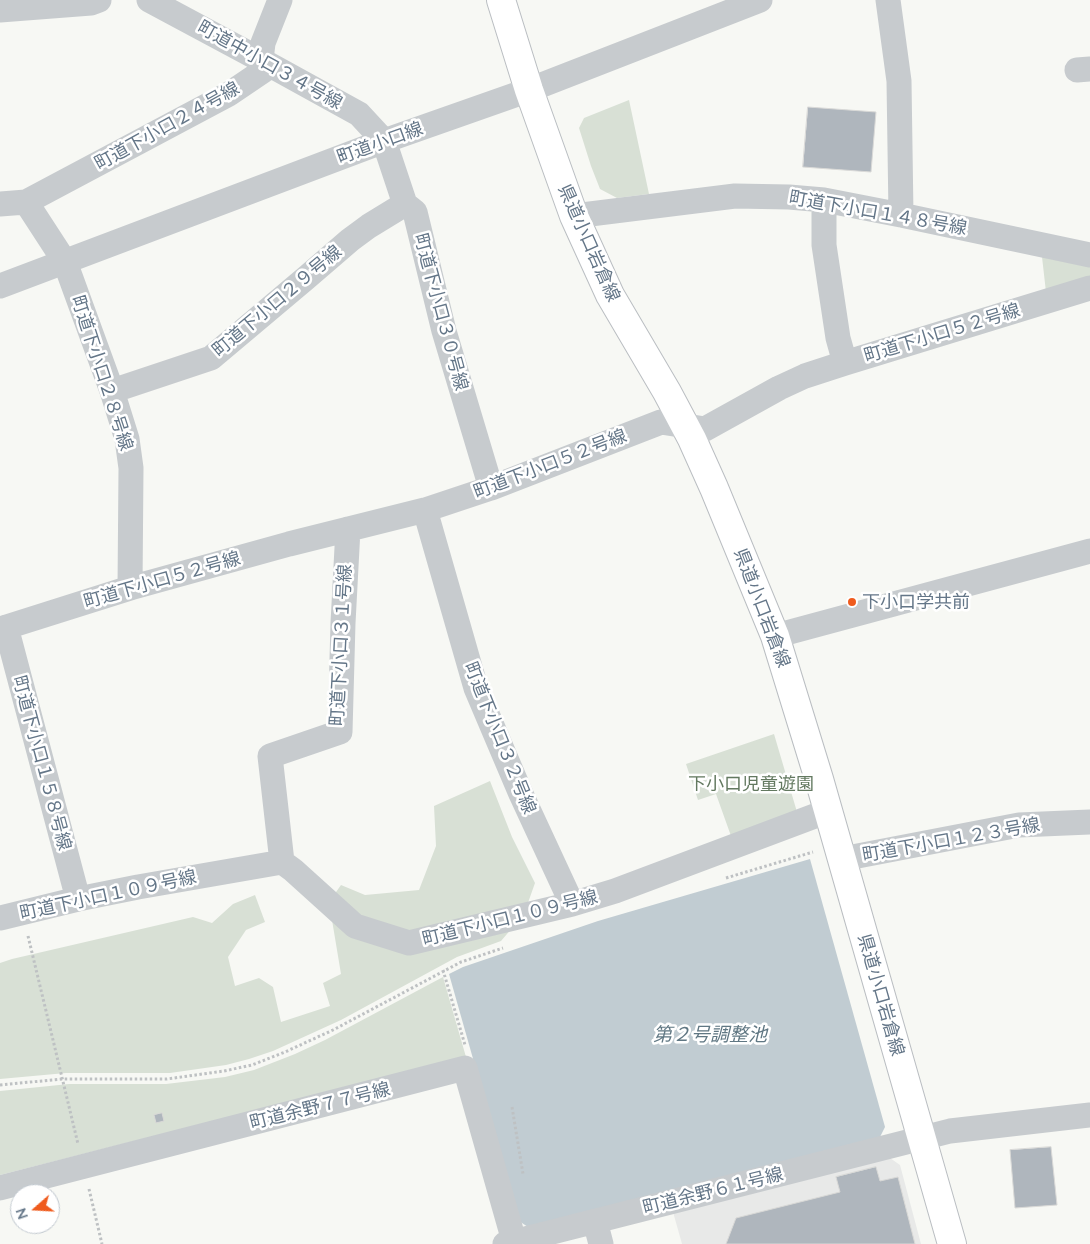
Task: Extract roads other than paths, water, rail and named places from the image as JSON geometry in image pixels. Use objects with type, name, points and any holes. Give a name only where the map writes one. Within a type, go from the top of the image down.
[{"type":"main road","name":"県道小口岩倉線","points":[[501,0],[529,90],[574,216],[610,294],[686,426],[714,488],[775,636],[840,852],[952,1244]]},
{"type":"street","points":[[0,10],[91,3],[99,0]]},
{"type":"street","name":"町道中小口３４号線","points":[[149,0],[359,114],[384,140]]},
{"type":"street","name":"町道下小口２４号線","points":[[0,204],[26,202],[229,94],[263,71],[261,60],[263,43],[280,0]]},
{"type":"street","name":"町道小口線","points":[[0,286],[384,140],[529,90],[760,0]]},
{"type":"street","points":[[888,0],[899,81],[901,215]]},
{"type":"street","name":"町道下小口３０号線","points":[[384,140],[405,204],[415,212],[444,331],[490,488]]},
{"type":"street","name":"町道下小口１４８号線","points":[[574,216],[735,196],[789,197],[824,200],[1090,255]]},
{"type":"street","points":[[824,200],[824,245],[838,338],[845,363]]},
{"type":"street","name":"町道下小口２８号線","points":[[26,202],[65,262],[112,391],[127,439],[131,468],[130,588]]},
{"type":"street","name":"町道下小口２９号線","points":[[112,391],[211,358],[350,240],[405,204]]},
{"type":"street","name":"町道下小口５２号線","points":[[3,628],[130,588],[425,510],[490,488],[661,422],[705,428],[805,376],[1090,288]]},
{"type":"street","name":"町道下小口３２号線","points":[[425,510],[476,688],[521,794],[572,904]]},
{"type":"street","name":"町道下小口３１号線","points":[[282,862],[270,756],[340,732],[348,529]]},
{"type":"street","points":[[775,636],[1090,551]]},
{"type":"street","name":"町道下小口１５８号線","points":[[3,628],[78,899]]},
{"type":"street","name":"町道下小口１０９号線","points":[[11,915],[138,887],[282,862],[354,926],[409,943],[572,904],[615,891],[828,811]]},
{"type":"street","name":"町道下小口１２３号線","points":[[840,852],[1019,825],[1090,822]]},
{"type":"street","name":"町道余野７７号線","points":[[0,1188],[465,1068],[510,1243]]},
{"type":"street","name":"町道余野６１号線","points":[[510,1243],[598,1232],[950,1131],[1090,1115]]},
{"type":"water","name":"第２号調整池","points":[[810,859],[885,1127],[879,1139],[528,1227],[519,1221],[449,974],[463,967],[598,921]]},
{"type":"place","name":"下小口学共前","points":[[852,602]]},
{"type":"park label","name":"下小口児童遊園","points":[[751,784]]}]
